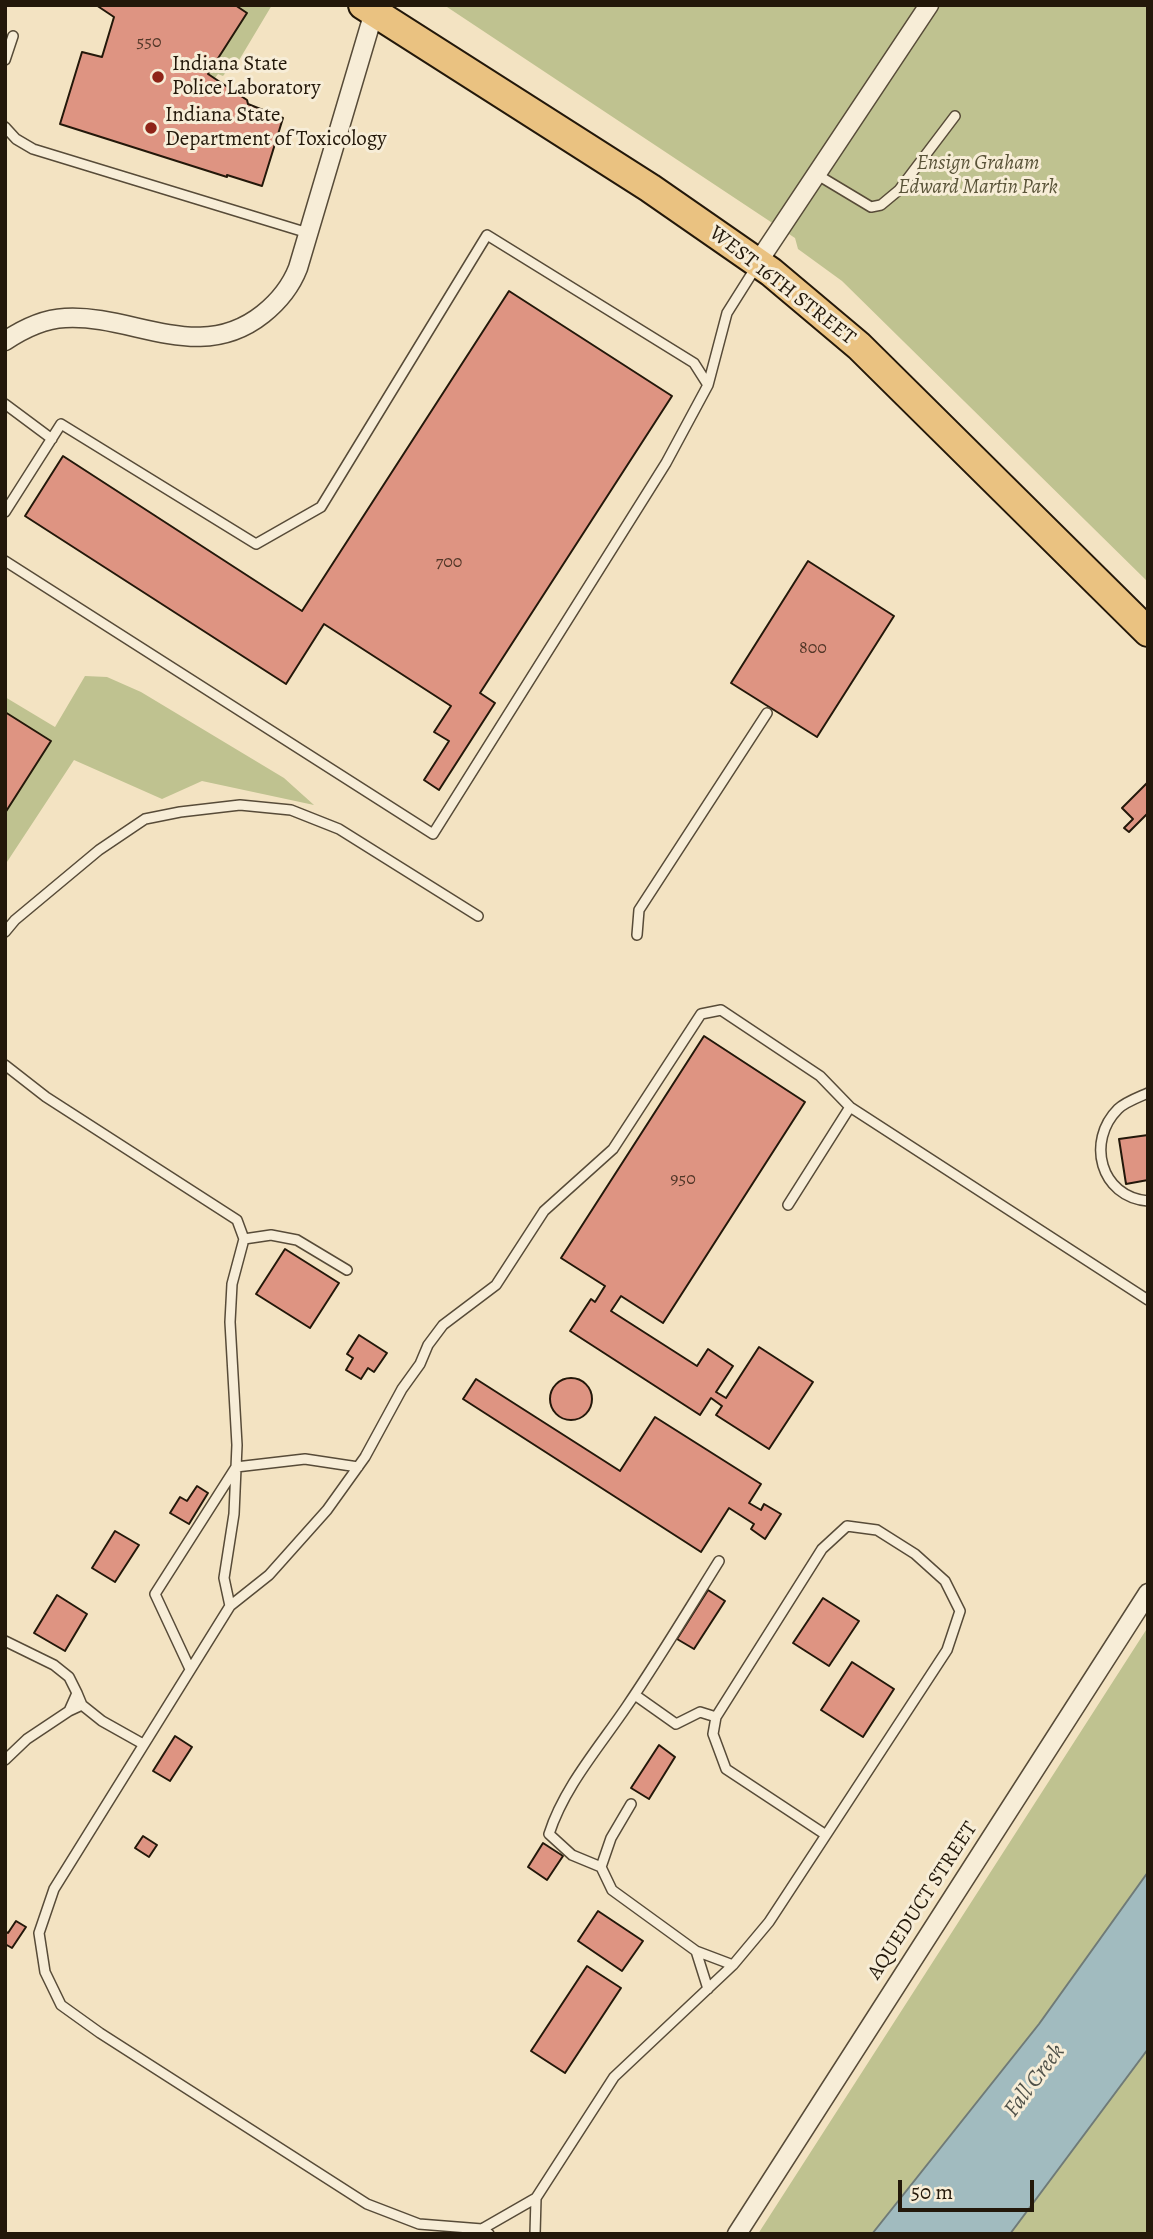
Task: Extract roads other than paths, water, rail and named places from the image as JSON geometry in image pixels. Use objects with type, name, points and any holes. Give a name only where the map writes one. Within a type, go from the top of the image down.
[{"type":"main road","name":"WEST 16TH STREET","points":[[369,8],[569,135],[758,262],[809,302],[859,346],[1148,632]]},
{"type":"street","points":[[758,262],[929,5]]},
{"type":"street","points":[[5,341],[35,324],[68,318],[88,319],[195,338],[214,336],[252,323],[267,311],[289,286],[298,268],[369,8]]},
{"type":"street","name":"AQUEDUCT STREET","points":[[737,2234],[1148,1594]]},
{"type":"lane","points":[[5,60],[13,36]]},
{"type":"lane","points":[[817,174],[871,207],[881,205],[899,190],[955,116]]},
{"type":"lane","points":[[5,127],[16,139],[33,149],[308,233]]},
{"type":"lane","points":[[5,512],[61,424],[256,544],[321,507],[487,235],[694,363],[708,385]]},
{"type":"lane","points":[[5,561],[433,834],[658,474],[708,385],[727,313],[758,262]]},
{"type":"lane","points":[[5,404],[52,439]]},
{"type":"lane","points":[[637,935],[639,910],[767,713]]},
{"type":"lane","points":[[5,932],[15,920],[99,850],[145,819],[240,804],[291,810],[339,829],[478,916]]},
{"type":"lane","points":[[826,1835],[726,1769],[713,1734],[716,1717],[822,1549],[847,1526],[877,1530],[915,1554],[945,1581],[960,1611],[947,1650],[826,1835],[769,1922],[733,1965],[614,2077],[536,2198],[485,2232],[419,2224],[367,2204],[100,2033],[61,2005],[45,1972],[39,1933],[54,1889],[230,1606],[269,1575],[327,1510],[358,1467],[402,1389],[420,1364],[428,1345],[443,1325],[496,1285],[544,1211],[613,1149],[701,1014],[721,1010],[820,1076],[850,1107],[1148,1300]]},
{"type":"lane","points":[[5,1065],[46,1097],[237,1220],[244,1239],[232,1283],[230,1322],[237,1445],[234,1514],[225,1578],[230,1606]]},
{"type":"lane","points":[[1148,1093],[1119,1107],[1105,1127],[1100,1145],[1102,1167],[1112,1185],[1136,1200],[1148,1201]]},
{"type":"lane","points":[[788,1205],[850,1107]]},
{"type":"lane","points":[[244,1239],[271,1236],[297,1240],[347,1270]]},
{"type":"lane","points":[[236,1467],[305,1459],[358,1467]]},
{"type":"lane","points":[[190,1669],[155,1594],[236,1467]]},
{"type":"lane","points":[[719,1561],[555,1816],[550,1834],[572,1855],[601,1867],[612,1891],[696,1951],[733,1965]]},
{"type":"lane","points":[[5,1641],[54,1665],[69,1676],[82,1705],[102,1721],[143,1744]]},
{"type":"lane","points":[[69,1712],[77,1693]]},
{"type":"lane","points":[[635,1695],[676,1724],[700,1712],[716,1717]]},
{"type":"lane","points":[[5,1760],[27,1739],[82,1705]]},
{"type":"lane","points":[[601,1867],[611,1838],[631,1804]]},
{"type":"lane","points":[[696,1951],[708,1989]]},
{"type":"lane","points":[[535,2234],[536,2198]]},
{"type":"water","name":"Fall Creek","points":[[1148,1872],[1148,2049],[1010,2234],[872,2234],[1039,2024]]},
{"type":"place","name":"Indiana State Police Laboratory","points":[[158,77]]},
{"type":"place","name":"Indiana State Department of Toxicology","points":[[151,128]]},
{"type":"park label","name":"Ensign Graham Edward Martin Park","points":[[978,176]]}]
